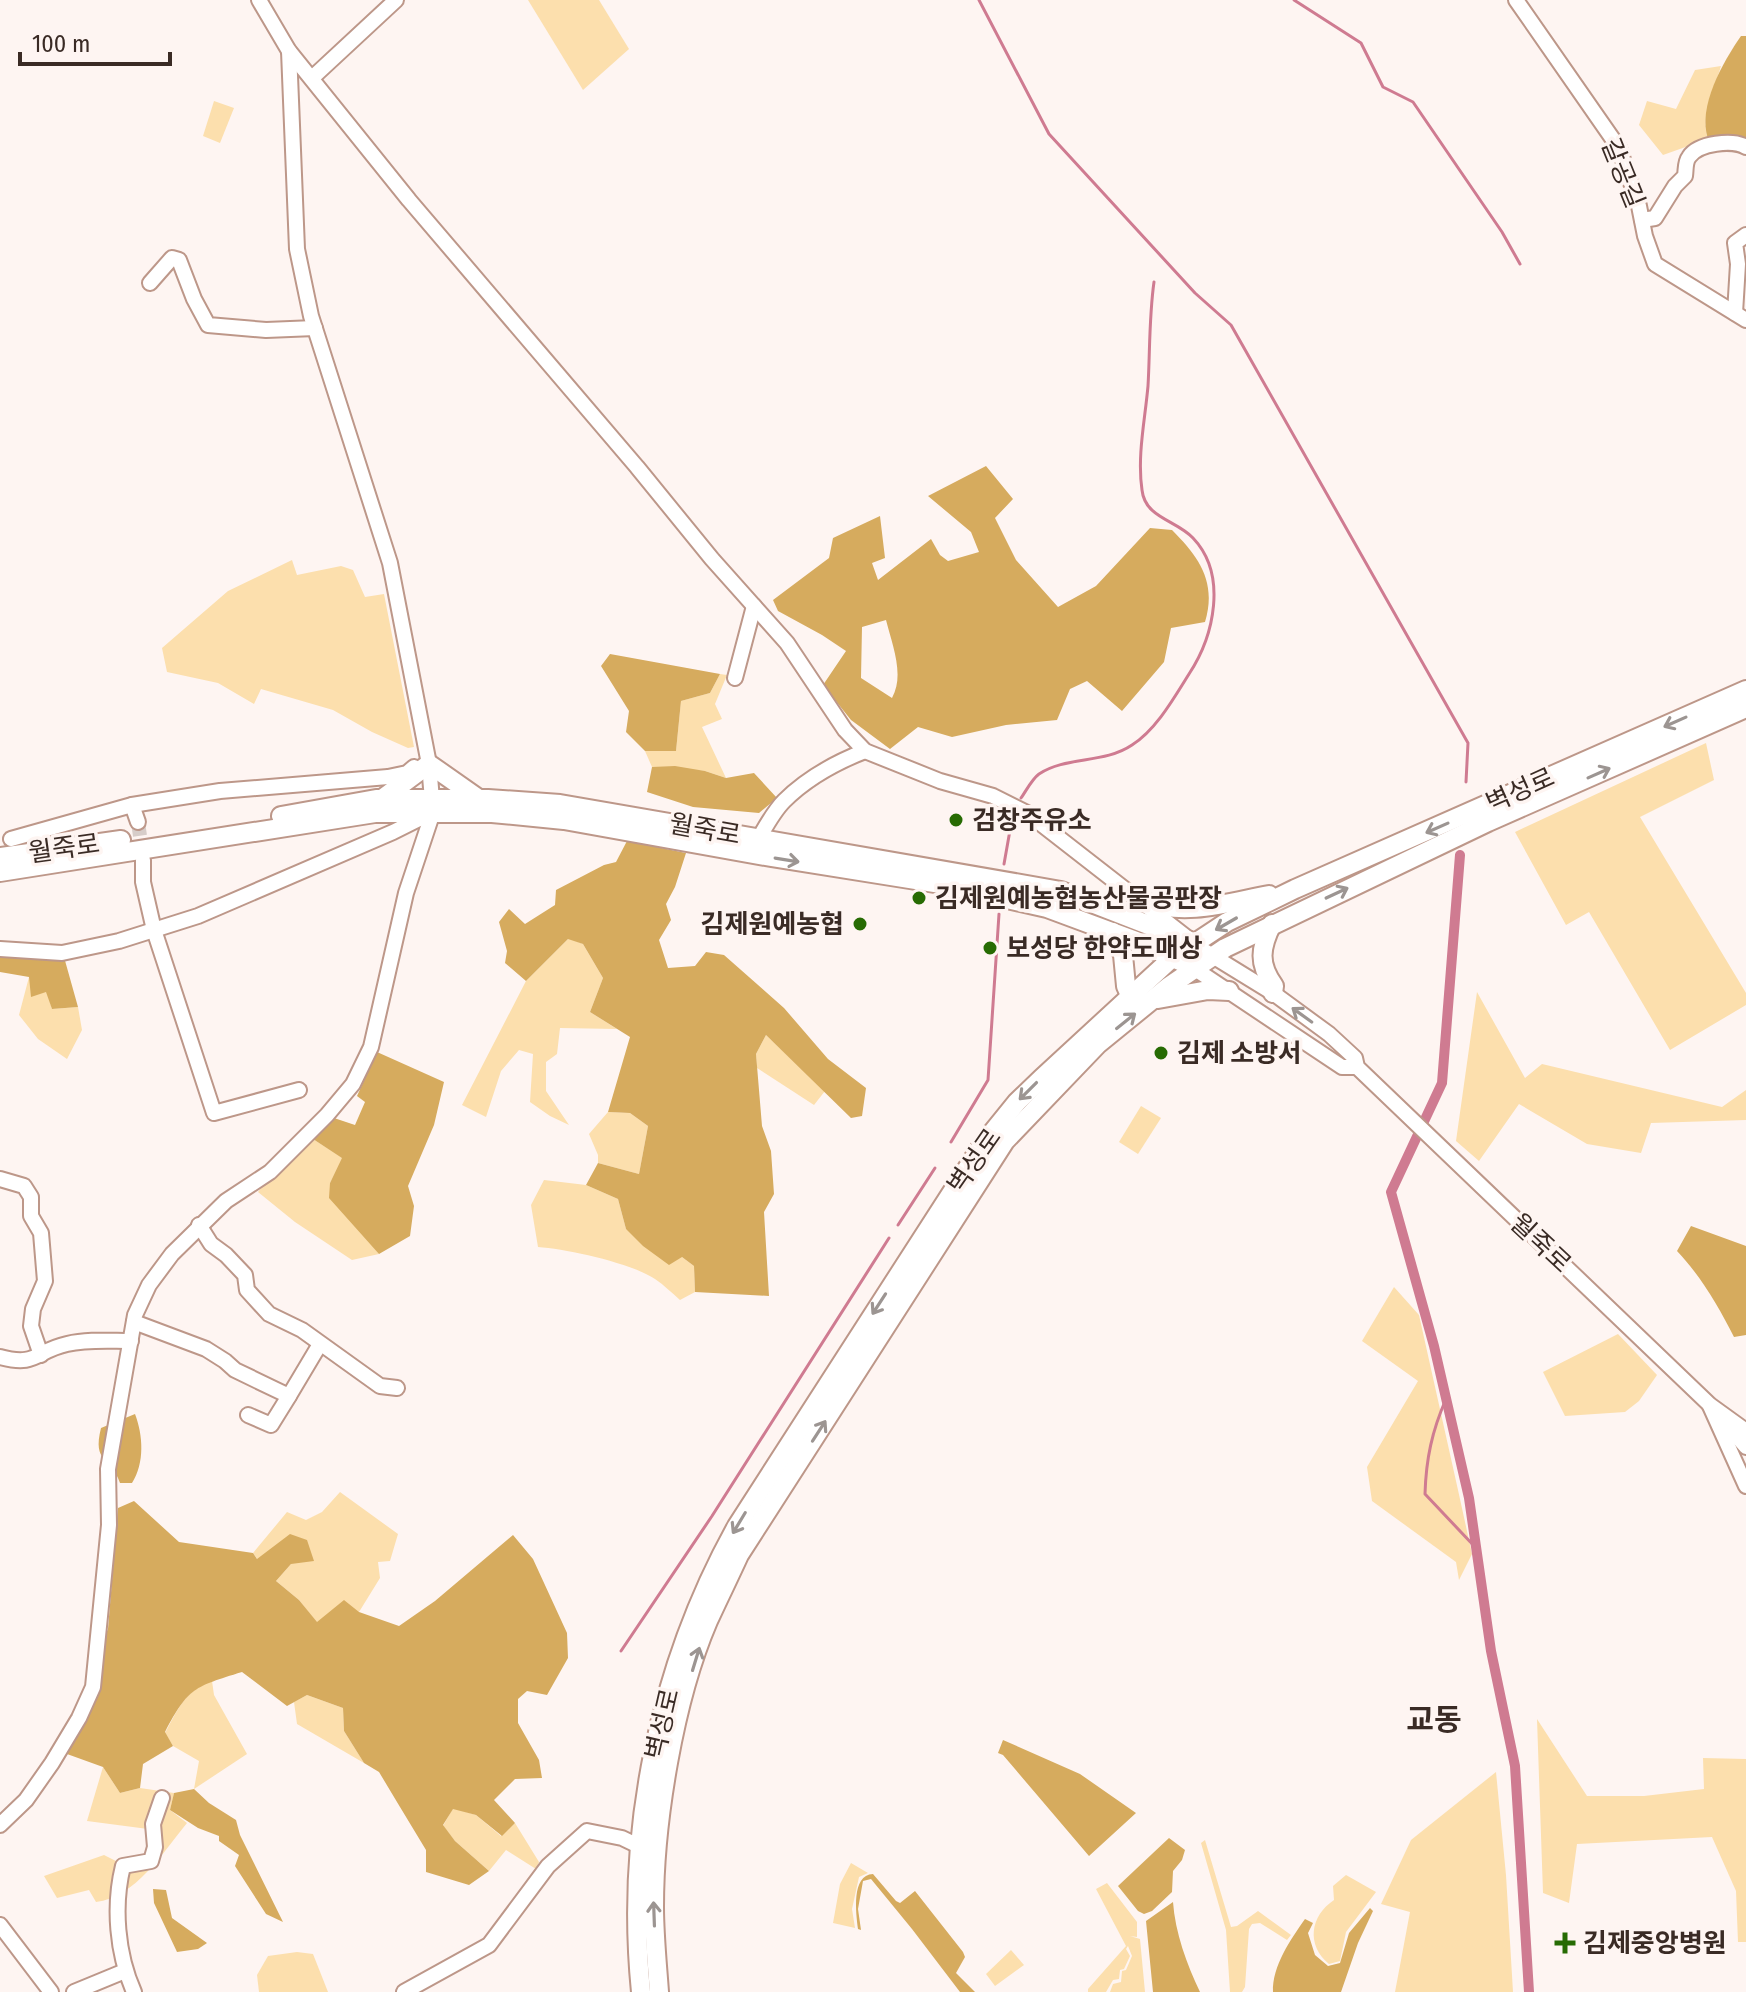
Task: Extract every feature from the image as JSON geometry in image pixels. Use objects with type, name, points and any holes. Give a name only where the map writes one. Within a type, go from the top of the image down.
[{"type":"main road","name":"벽성로","points":[[659,1992],[648,1850],[656,1741],[682,1646],[712,1570],[737,1526],[983,1144],[1017,1102],[1173,957],[1227,922],[1746,690]]},
{"type":"main road","name":"벽성로","points":[[641,1992],[636,1894],[663,1794],[680,1708],[707,1624],[739,1555],[1005,1141],[1098,1044],[1213,955],[1488,822],[1746,708]]},
{"type":"main road","points":[[382,799],[428,759],[479,799]]},
{"type":"main road","name":"월죽로","points":[[0,857],[382,799],[564,820],[941,884],[1047,908],[1113,932],[1195,969]]},
{"type":"main road","name":"월죽로","points":[[0,872],[479,799],[560,804],[1061,891],[1195,943]]},
{"type":"main road","points":[[1144,902],[1165,909],[1182,910],[1295,889]]},
{"type":"main road","points":[[1272,924],[1261,952],[1262,966],[1274,986],[1273,993]]},
{"type":"main road","points":[[1113,932],[1123,955],[1130,995]]},
{"type":"main road","points":[[1151,1001],[1184,993],[1229,991]]},
{"type":"street","points":[[259,0],[289,51],[409,200],[802,662],[845,730],[865,751],[925,776],[1008,802],[1027,813],[1195,943]]},
{"type":"street","points":[[312,78],[396,0]]},
{"type":"street","name":"갈공길","points":[[1516,0],[1619,148],[1655,264],[1740,317]]},
{"type":"street","points":[[0,1825],[26,1800],[52,1763],[93,1687],[109,1525],[108,1469],[134,1322],[149,1285],[199,1225],[226,1201],[270,1172],[353,1084],[371,1047],[406,893],[432,806],[428,759],[390,563],[315,328],[297,249],[289,51]]},
{"type":"street","points":[[1642,220],[1655,218],[1685,176],[1686,159],[1695,150],[1711,145],[1739,143],[1746,147]]},
{"type":"street","points":[[1740,317],[1735,243],[1746,235]]},
{"type":"street","points":[[150,283],[172,258],[179,260],[208,325],[266,330],[315,328]]},
{"type":"street","points":[[735,678],[754,606]]},
{"type":"street","points":[[759,838],[781,803],[797,789],[841,760],[865,751]]},
{"type":"street","points":[[11,839],[132,805],[220,791],[388,777],[407,773],[428,759]]},
{"type":"street","points":[[132,805],[138,822]]},
{"type":"street","points":[[0,949],[62,953],[119,941],[198,916],[393,832],[432,806]]},
{"type":"street","points":[[143,860],[143,882],[154,930],[214,1113],[299,1090]]},
{"type":"street","name":"월죽로","points":[[1195,943],[1273,993],[1338,1042],[1355,1058],[1357,1067],[1710,1405],[1727,1417]]},
{"type":"street","name":"월죽로","points":[[1195,969],[1342,1067],[1357,1067]]},
{"type":"street","points":[[0,1179],[24,1186],[31,1197],[31,1216],[41,1233],[45,1281],[33,1309],[31,1326],[41,1355]]},
{"type":"street","points":[[199,1225],[211,1244],[245,1275],[247,1290],[269,1314],[302,1330],[380,1386],[397,1388]]},
{"type":"street","points":[[134,1322],[206,1349],[235,1370],[289,1396]]},
{"type":"street","points":[[0,1357],[22,1363],[64,1344],[131,1341]]},
{"type":"street","points":[[248,1415],[271,1425],[320,1344]]},
{"type":"street","points":[[1710,1405],[1746,1447]]},
{"type":"street","points":[[1710,1405],[1746,1486]]},
{"type":"street","points":[[1727,1417],[1746,1424]]},
{"type":"street","points":[[1727,1417],[1746,1431]]},
{"type":"street","points":[[134,1992],[125,1971],[116,1891],[123,1866],[151,1861],[155,1847],[153,1824],[162,1798]]},
{"type":"street","points":[[404,1992],[489,1945],[548,1866],[587,1831],[622,1838],[648,1850]]},
{"type":"street","points":[[0,1925],[51,1992]]},
{"type":"street","points":[[74,1992],[125,1971]]},
{"type":"shaded area","points":[[528,0],[599,0],[629,49],[583,90]]},
{"type":"shaded area","points":[[1741,36],[1746,36],[1746,143],[1708,139],[1706,113],[1709,99],[1720,72]]},
{"type":"shaded area","points":[[1721,66],[1707,111],[1708,139],[1663,155],[1639,125],[1647,101],[1676,109],[1695,70]]},
{"type":"shaded area","points":[[214,101],[234,108],[220,143],[203,136]]},
{"type":"shaded area","points":[[986,466],[1013,499],[995,518],[1016,560],[1058,607],[1096,586],[1150,528],[1172,530],[1197,560],[1207,582],[1209,595],[1205,622],[1171,628],[1164,662],[1122,711],[1087,681],[1070,689],[1057,720],[1006,725],[952,737],[918,727],[890,749],[851,720],[823,685],[846,651],[778,611],[773,600],[829,558],[833,538],[880,516],[885,558],[872,563],[878,580],[931,539],[940,555],[948,561],[979,552],[971,532],[928,496]],"holes":[[[886,620],[897,670],[892,698],[861,678],[862,627]]]},
{"type":"shaded area","points":[[292,560],[297,575],[341,566],[353,570],[365,597],[384,594],[414,747],[408,748],[372,732],[333,710],[261,689],[254,704],[218,683],[167,672],[162,648],[228,591]]},
{"type":"shaded area","points":[[610,654],[720,674],[710,693],[681,701],[676,751],[645,751],[626,732],[629,711],[601,666]]},
{"type":"shaded area","points":[[720,674],[727,675],[715,704],[722,719],[702,727],[726,778],[705,771],[652,767],[645,751],[676,751],[681,701],[710,693]]},
{"type":"shaded area","points":[[1706,743],[1714,780],[1640,817],[1746,993],[1746,1005],[1670,1050],[1589,912],[1566,925],[1515,832]]},
{"type":"shaded area","points":[[675,766],[726,778],[754,773],[777,798],[759,813],[693,807],[647,792],[652,767]]},
{"type":"shaded area","points":[[627,841],[686,853],[666,904],[671,920],[659,940],[668,968],[695,966],[706,952],[724,955],[784,1008],[828,1059],[866,1088],[862,1116],[851,1118],[766,1035],[756,1054],[762,1126],[771,1151],[774,1194],[764,1212],[769,1296],[695,1292],[694,1266],[682,1257],[669,1265],[643,1246],[626,1229],[618,1199],[586,1185],[598,1163],[639,1174],[648,1126],[630,1113],[608,1112],[630,1037],[590,1012],[603,978],[583,944],[568,939],[526,981],[505,963],[507,951],[499,922],[509,909],[525,924],[555,905],[556,890],[616,862]]},
{"type":"shaded area","points":[[569,938],[583,944],[603,978],[590,1012],[617,1029],[560,1028],[557,1054],[546,1062],[546,1091],[569,1125],[530,1102],[533,1054],[519,1050],[501,1071],[486,1117],[462,1105],[526,981]]},
{"type":"shaded area","points":[[0,952],[64,957],[78,1007],[52,1009],[46,992],[31,997],[29,977],[0,972]]},
{"type":"shaded area","points":[[29,977],[47,991],[52,1009],[78,1007],[82,1030],[67,1059],[38,1039],[19,1015]]},
{"type":"shaded area","points":[[1477,992],[1525,1078],[1542,1064],[1722,1107],[1746,1090],[1746,1120],[1651,1123],[1641,1153],[1587,1144],[1519,1104],[1479,1161],[1456,1141]]},
{"type":"shaded area","points":[[766,1035],[825,1091],[814,1105],[757,1068],[756,1054]]},
{"type":"shaded area","points":[[377,1052],[444,1082],[434,1125],[408,1186],[414,1206],[410,1236],[379,1254],[329,1198],[330,1183],[342,1158],[313,1139],[334,1118],[355,1125],[365,1102],[357,1096]]},
{"type":"shaded area","points":[[1141,1106],[1161,1118],[1138,1154],[1119,1142]]},
{"type":"shaded area","points":[[608,1112],[630,1113],[648,1126],[639,1174],[598,1163],[589,1134]]},
{"type":"shaded area","points":[[313,1139],[343,1158],[330,1183],[379,1254],[352,1260],[295,1222],[258,1192],[268,1179]]},
{"type":"shaded area","points":[[544,1180],[586,1185],[618,1199],[626,1229],[694,1266],[695,1292],[680,1300],[655,1279],[615,1262],[538,1247],[531,1205]]},
{"type":"shaded area","points":[[1691,1226],[1746,1246],[1746,1335],[1734,1337],[1694,1270],[1677,1251]]},
{"type":"shaded area","points":[[1394,1287],[1419,1315],[1458,1490],[1472,1554],[1459,1580],[1456,1562],[1372,1501],[1367,1467],[1418,1381],[1362,1341]]},
{"type":"shaded area","points":[[1618,1334],[1657,1375],[1639,1401],[1625,1412],[1565,1416],[1543,1372]]},
{"type":"shaded area","points":[[135,1414],[140,1431],[141,1458],[132,1483],[120,1483],[101,1454],[101,1428]]},
{"type":"shaded area","points":[[340,1492],[398,1534],[390,1561],[378,1562],[380,1578],[359,1612],[317,1623],[299,1600],[276,1581],[291,1564],[258,1560],[253,1553],[287,1512],[306,1520],[322,1512]]},
{"type":"shaded area","points":[[134,1501],[179,1542],[253,1553],[257,1559],[290,1534],[307,1540],[314,1561],[291,1564],[276,1581],[299,1600],[317,1622],[344,1600],[359,1612],[399,1626],[435,1601],[513,1535],[533,1559],[567,1633],[568,1658],[547,1695],[527,1691],[518,1699],[518,1723],[539,1760],[542,1778],[515,1779],[494,1800],[515,1823],[502,1836],[476,1815],[453,1809],[443,1825],[455,1841],[489,1871],[469,1885],[426,1872],[426,1850],[379,1772],[364,1763],[344,1731],[343,1708],[307,1695],[287,1706],[242,1672],[213,1681],[187,1697],[165,1732],[173,1746],[143,1764],[140,1788],[120,1793],[103,1767],[67,1754],[96,1698],[96,1655],[108,1629],[118,1508]]},
{"type":"shaded area","points":[[212,1681],[214,1695],[247,1754],[194,1789],[199,1761],[173,1746],[165,1733],[189,1695]]},
{"type":"shaded area","points":[[307,1695],[343,1708],[344,1731],[364,1763],[297,1724],[294,1702]]},
{"type":"shaded area","points":[[1537,1719],[1587,1796],[1644,1796],[1704,1789],[1703,1758],[1746,1759],[1746,1942],[1738,1942],[1736,1891],[1712,1837],[1577,1844],[1569,1903],[1543,1893]]},
{"type":"shaded area","points":[[1003,1740],[1080,1774],[1136,1813],[1089,1856],[1003,1755],[998,1753]]},
{"type":"shaded area","points":[[103,1767],[120,1793],[140,1788],[174,1793],[170,1810],[187,1823],[148,1872],[123,1892],[96,1902],[89,1890],[57,1898],[44,1876],[104,1855],[116,1861],[147,1858],[152,1844],[148,1829],[87,1821]]},
{"type":"shaded area","points":[[1496,1772],[1513,1992],[1395,1992],[1410,1912],[1381,1904],[1411,1840]]},
{"type":"shaded area","points":[[194,1789],[236,1820],[240,1835],[283,1922],[266,1914],[235,1866],[239,1855],[219,1841],[219,1836],[198,1828],[170,1810],[174,1793]]},
{"type":"shaded area","points":[[453,1808],[476,1815],[501,1836],[515,1823],[539,1862],[536,1869],[506,1850],[489,1871],[443,1826]]},
{"type":"shaded area","points":[[1169,1838],[1185,1850],[1173,1871],[1172,1892],[1152,1911],[1144,1914],[1118,1886]]},
{"type":"shaded area","points":[[1205,1840],[1231,1927],[1258,1911],[1291,1935],[1287,1940],[1260,1923],[1252,1924],[1242,1992],[1230,1992],[1226,1930],[1201,1843]]},
{"type":"shaded area","points":[[851,1863],[868,1873],[859,1877],[852,1909],[855,1928],[833,1923],[840,1884]]},
{"type":"shaded area","points":[[873,1874],[900,1903],[915,1891],[963,1952],[965,1957],[956,1973],[975,1992],[960,1992],[871,1879],[863,1881],[858,1909],[861,1930],[858,1929],[856,1905],[858,1888],[866,1876]]},
{"type":"shaded area","points":[[1346,1875],[1376,1892],[1346,1932],[1340,1961],[1329,1964],[1317,1948],[1314,1931],[1320,1914],[1334,1900],[1333,1886]]},
{"type":"shaded area","points":[[1107,1883],[1137,1922],[1137,1937],[1130,1936],[1140,1939],[1145,1992],[1110,1992],[1113,1984],[1121,1982],[1122,1971],[1126,1970],[1132,1956],[1128,1946],[1126,1949],[1130,1956],[1124,1969],[1120,1970],[1119,1979],[1113,1980],[1106,1992],[1088,1992],[1126,1946],[1096,1889]]},
{"type":"shaded area","points":[[153,1889],[166,1890],[172,1918],[207,1943],[198,1949],[177,1952],[154,1903]]},
{"type":"shaded area","points":[[1173,1902],[1182,1948],[1200,1992],[1153,1992],[1146,1921]]},
{"type":"shaded area","points":[[1370,1908],[1373,1911],[1341,1992],[1273,1992],[1279,1963],[1305,1919],[1313,1923],[1308,1933],[1315,1955],[1328,1966],[1340,1963],[1349,1933]]},
{"type":"shaded area","points":[[1011,1950],[1024,1965],[995,1986],[986,1974]]},
{"type":"shaded area","points":[[297,1952],[313,1954],[328,1992],[259,1992],[257,1975],[268,1956]]},
{"type":"waterway","points":[[979,0],[1049,134],[1195,293],[1231,325],[1468,743],[1466,782]]},
{"type":"waterway","points":[[1294,0],[1361,43],[1383,87],[1413,102],[1502,232],[1520,264]]},
{"type":"waterway","points":[[1021,798],[1036,776],[1050,768],[1109,755],[1141,739],[1164,713],[1189,674],[1198,659],[1210,624],[1214,587],[1204,553],[1186,532],[1149,507],[1142,490],[1141,451],[1154,282]]},
{"type":"waterway","points":[[1004,864],[1012,819]]},
{"type":"waterway","points":[[1460,855],[1442,1083],[1391,1192],[1434,1346],[1469,1498],[1491,1651],[1515,1766],[1529,1992]]},
{"type":"waterway","points":[[951,1142],[988,1080],[999,914]]},
{"type":"waterway","points":[[898,1225],[935,1168]]},
{"type":"waterway","points":[[621,1651],[712,1516],[889,1238]]},
{"type":"waterway","points":[[1446,1399],[1431,1445],[1425,1494],[1476,1548]]},
{"type":"tunnel","points":[[138,822],[143,857]]},
{"type":"place","name":"검창주유소","points":[[956,820]]},
{"type":"place","name":"김제원예농협농산물공판장","points":[[919,898]]},
{"type":"place","name":"김제원예농협","points":[[860,924]]},
{"type":"place","name":"보성당 한약도매상","points":[[990,948]]},
{"type":"place","name":"김제 소방서","points":[[1161,1053]]},
{"type":"place","name":"김제중앙병원","points":[[1565,1943]]},
{"type":"district","name":"교동","points":[[1434,1720]]}]
